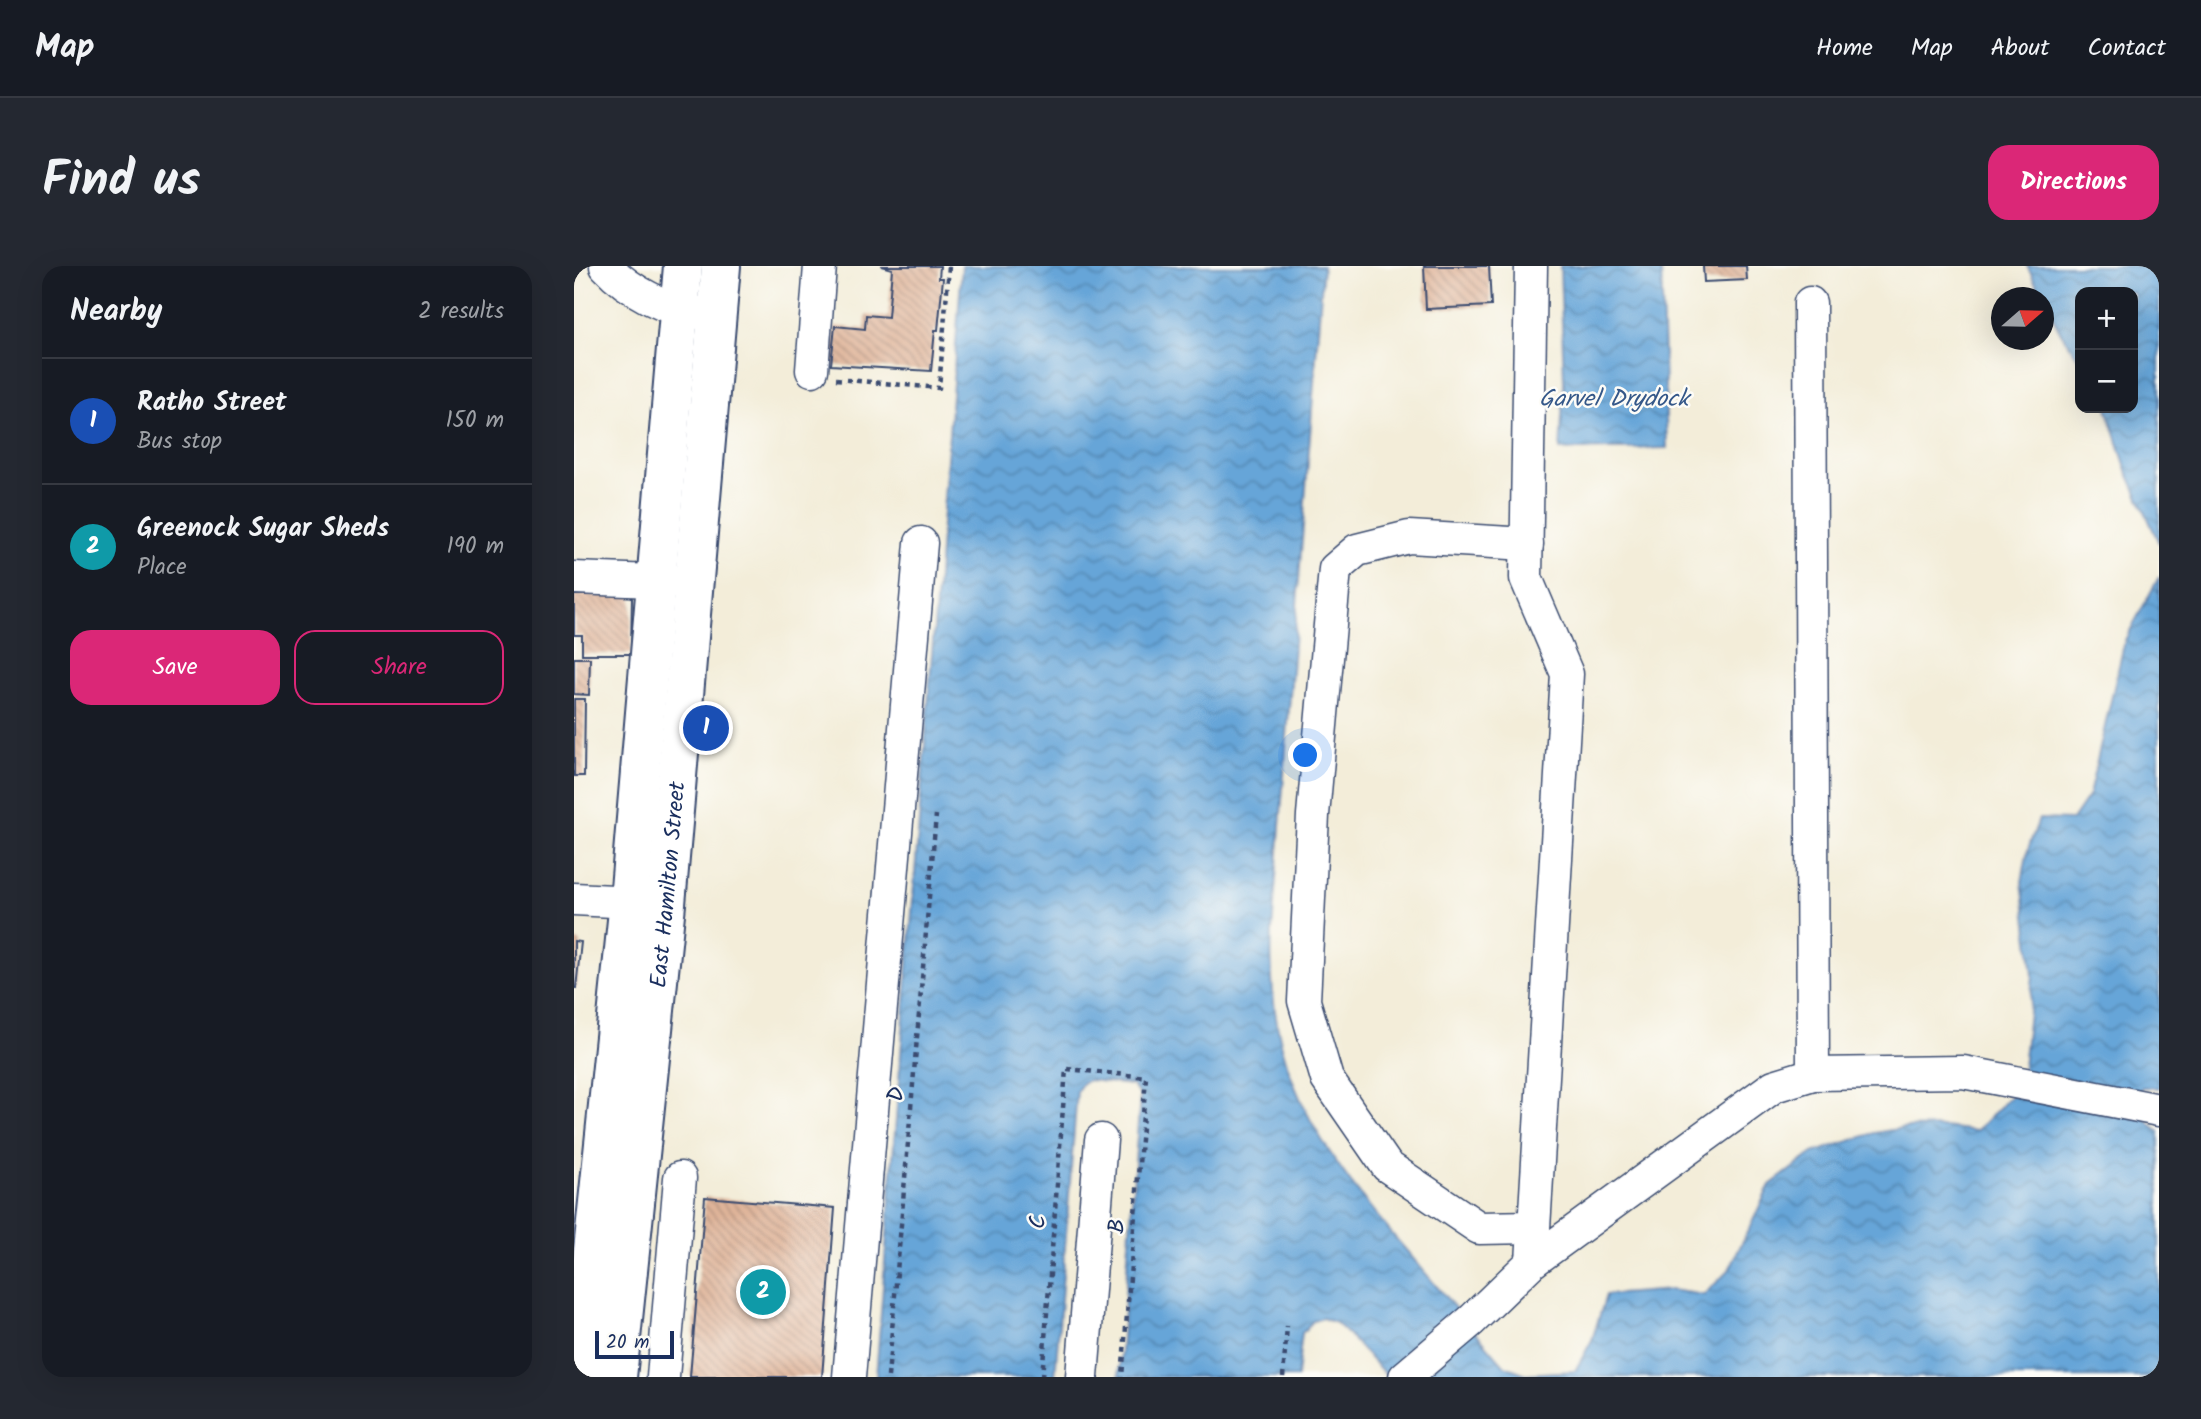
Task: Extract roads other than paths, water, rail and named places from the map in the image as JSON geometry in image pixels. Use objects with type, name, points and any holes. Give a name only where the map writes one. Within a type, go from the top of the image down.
[{"type":"highway","name":"East Hamilton Street","points":[[600,1361],[666,904],[696,583],[699,313],[682,266]]},
{"type":"highway","name":"East Hamilton Street","points":[[600,1361],[629,901],[658,582],[699,313],[721,266]]},
{"type":"street","points":[[606,266],[638,291],[699,313]]},
{"type":"street","points":[[811,370],[820,266]]},
{"type":"street","points":[[1531,266],[1526,578],[1567,674],[1532,1262]]},
{"type":"street","points":[[1810,303],[1813,1074]]},
{"type":"street","points":[[1527,544],[1409,537],[1357,550],[1335,569],[1313,815],[1304,1001],[1327,1079],[1387,1166],[1479,1227],[1534,1227]]},
{"type":"street","points":[[849,1377],[921,542]]},
{"type":"street","points":[[574,578],[696,583]]},
{"type":"street","points":[[574,899],[666,904]]},
{"type":"street","points":[[1405,1377],[1471,1321],[1532,1262],[1774,1086],[1813,1074],[1963,1072],[2159,1110]]},
{"type":"street","points":[[1082,1377],[1101,1140]]},
{"type":"street","points":[[663,1377],[680,1178]]},
{"type":"water","points":[[962,266],[1323,266],[1272,931],[1272,981],[1277,1026],[1288,1067],[1303,1105],[1322,1141],[1346,1176],[1505,1366],[1526,1374],[1575,1371],[1592,1340],[1606,1295],[1671,1290],[1704,1295],[1729,1270],[1770,1185],[1813,1153],[1874,1133],[1903,1128],[1944,1127],[1976,1131],[2016,1091],[2023,1068],[2033,975],[2022,882],[2028,849],[2039,819],[2072,820],[2089,795],[2125,640],[2159,577],[2159,1088],[2142,1087],[2136,1111],[2159,1131],[2159,1377],[1388,1377],[1338,1324],[1323,1318],[1313,1321],[1302,1333],[1297,1377],[1119,1377],[1140,1096],[1132,1085],[1090,1080],[1083,1082],[1077,1091],[1055,1377],[876,1377]]},
{"type":"water","name":"Garvel Drydock","points":[[1560,266],[1661,266],[1667,448],[1560,450],[1564,382]]},
{"type":"water","points":[[2027,266],[2159,266],[2159,543],[2127,471],[2109,413],[2138,413],[2138,287],[2075,287],[2075,354],[2054,319],[2054,287],[2038,287]]},
{"type":"place","name":"Ratho Street","points":[[706,728]]},
{"type":"place","name":"Greenock Sugar Sheds","points":[[763,1292]]}]
